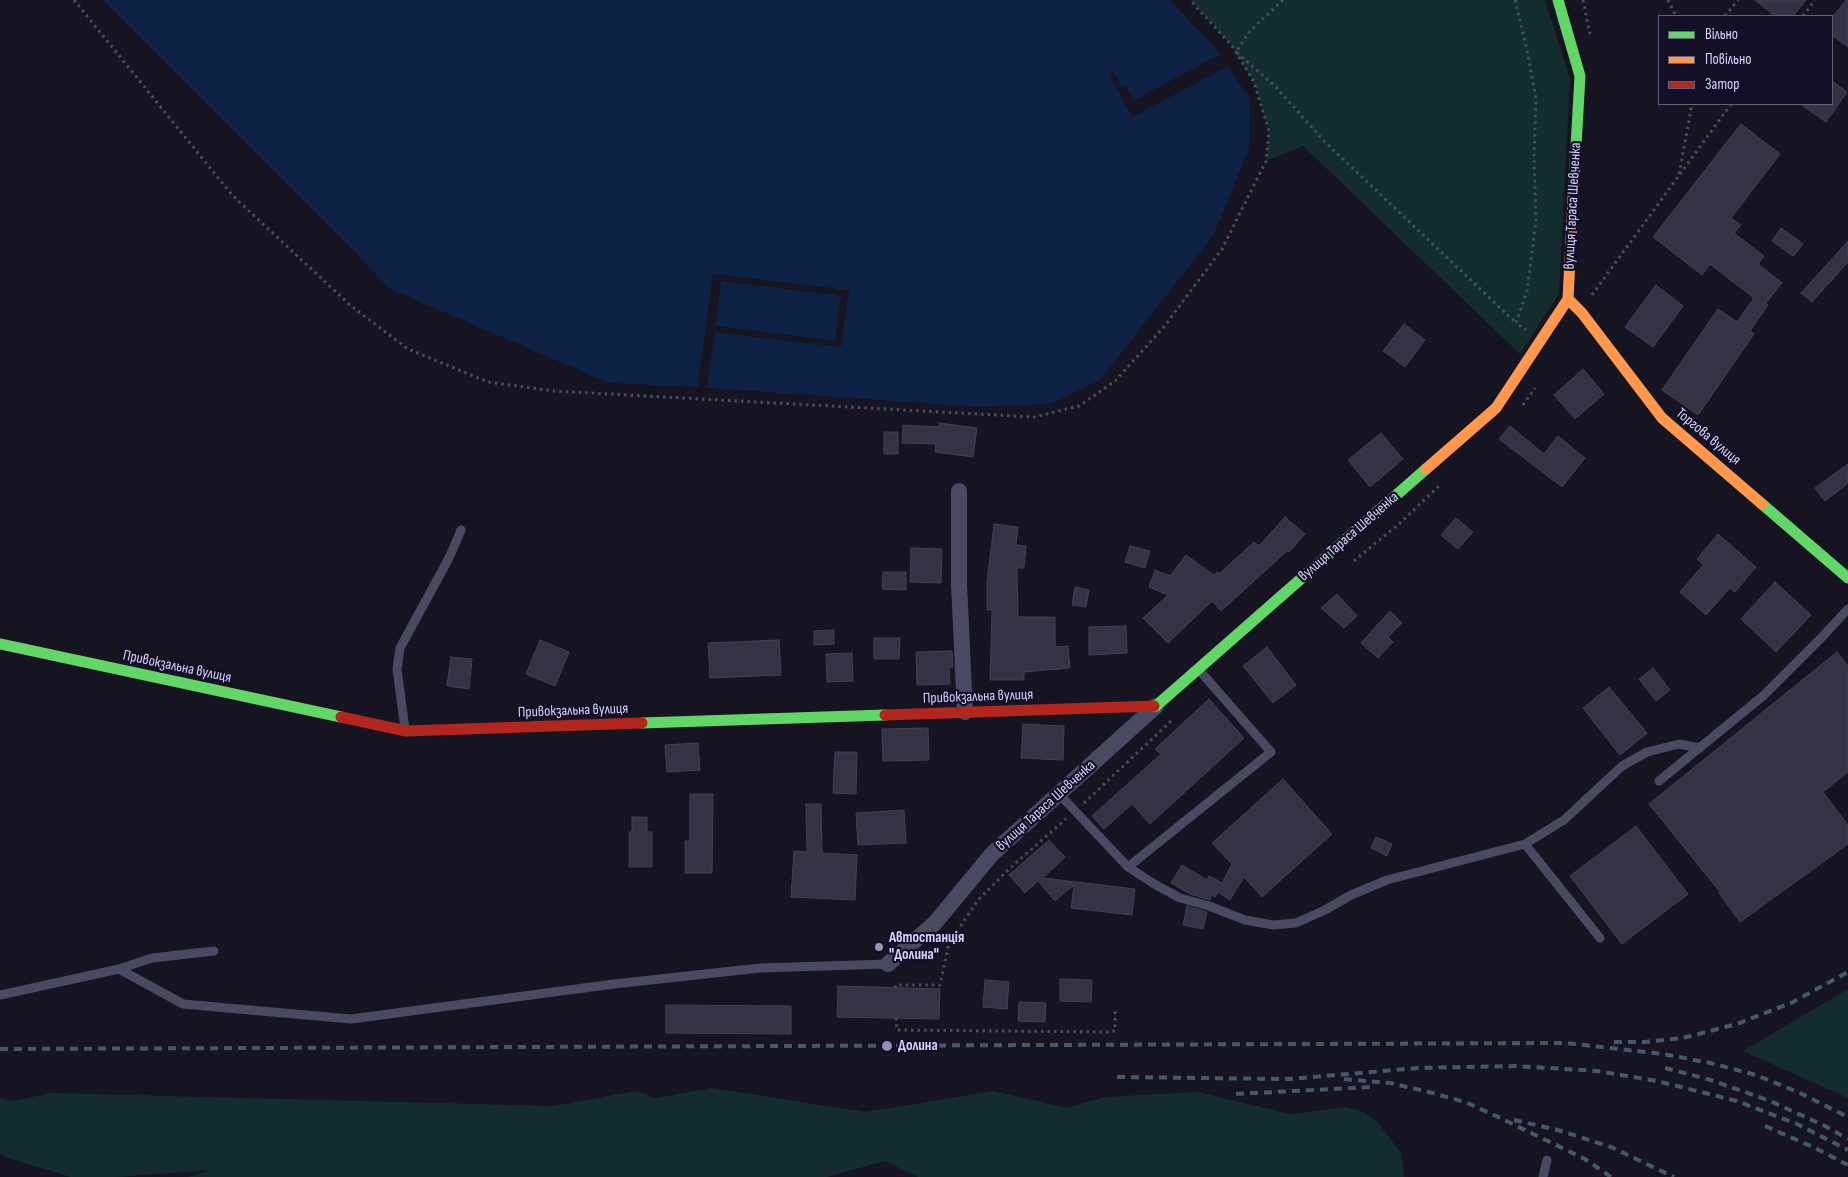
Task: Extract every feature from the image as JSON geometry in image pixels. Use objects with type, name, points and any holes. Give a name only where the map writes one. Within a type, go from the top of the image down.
[{"type":"street","name":"вулиця Тараса Шевченка","points":[[888,964],[936,923],[992,854],[1060,795],[1156,706],[1496,408],[1568,299],[1580,76],[1558,0]]},
{"type":"street","name":"Торгова вулиця","points":[[1568,299],[1582,313],[1662,418],[1848,578]]},
{"type":"street","points":[[959,492],[959,584],[965,712]]},
{"type":"street","name":"Привокзальна вулиця","points":[[0,644],[406,732],[1156,706]]},
{"type":"lane","points":[[406,732],[397,669],[400,648],[449,558],[460,530]]},
{"type":"lane","points":[[1659,781],[1763,696],[1824,636],[1848,609]]},
{"type":"lane","points":[[1128,867],[1272,752],[1199,670]]},
{"type":"lane","points":[[1060,795],[1128,867],[1156,885],[1180,898],[1208,906],[1244,920],[1273,925],[1296,923],[1325,910],[1351,895],[1387,880],[1525,844],[1564,820],[1622,766],[1648,752],[1679,744],[1700,748]]},
{"type":"lane","points":[[1525,844],[1600,938]]},
{"type":"lane","points":[[0,995],[119,969],[152,958],[214,951]]},
{"type":"lane","points":[[119,969],[183,1004],[351,1019],[614,984],[750,970],[888,964]]},
{"type":"lane","points":[[1543,1177],[1547,1160]]},
{"type":"path","points":[[74,0],[232,195],[351,306],[408,349],[488,382],[554,391],[1034,417],[1079,406],[1115,381],[1163,328],[1222,249],[1266,161],[1269,131],[1254,82],[1236,52]]},
{"type":"path","points":[[1190,0],[1236,52],[1274,85],[1324,141],[1516,323],[1541,340]]},
{"type":"path","points":[[1236,52],[1250,31],[1283,0]]},
{"type":"path","points":[[1515,0],[1536,99],[1534,156],[1536,220],[1527,291],[1516,323]]},
{"type":"path","points":[[1668,0],[1676,15]]},
{"type":"path","points":[[1726,15],[1738,0]]},
{"type":"path","points":[[1803,15],[1815,0]]},
{"type":"path","points":[[1679,176],[1692,105]]},
{"type":"path","points":[[896,1018],[897,1030],[1107,1032],[1114,1031],[1115,1011]]},
{"type":"green space","points":[[1191,0],[1545,0],[1570,79],[1559,294],[1520,354],[1303,146],[1266,161],[1269,131],[1254,82],[1233,47]]},
{"type":"green space","points":[[1848,989],[1848,1098],[1743,1051]]},
{"type":"green space","points":[[712,1088],[865,1112],[994,1091],[1067,1108],[1104,1097],[1198,1092],[1290,1114],[1346,1107],[1364,1112],[1379,1124],[1401,1153],[1404,1177],[918,1177],[885,1161],[827,1177],[188,1177],[212,1170],[116,1177],[71,1177],[5,1157],[0,1153],[0,1098],[13,1101],[51,1093],[553,1106],[636,1091],[655,1098]]},
{"type":"water","points":[[103,0],[1170,0],[1218,51],[1250,99],[1249,149],[1213,236],[1100,380],[1051,404],[979,407],[680,386],[609,383],[388,288],[354,251]]},
{"type":"pier","points":[[1223,53],[1231,65],[1132,117],[1109,74],[1114,71],[1122,88],[1126,86],[1134,100]]},
{"type":"pier","points":[[713,274],[849,290],[841,347],[715,332],[706,391],[697,390]],"holes":[[[721,281],[841,296],[835,341],[716,326]]]},
{"type":"building","points":[[1755,0],[1806,0],[1794,15],[1774,15]]},
{"type":"building","points":[[1848,0],[1848,47],[1833,36],[1833,17]]},
{"type":"building","points":[[1833,82],[1847,92],[1826,122],[1801,105],[1833,105]]},
{"type":"building","points":[[1741,124],[1780,154],[1731,218],[1741,225],[1734,233],[1764,256],[1758,264],[1782,283],[1766,303],[1768,305],[1750,331],[1754,334],[1698,415],[1662,390],[1718,309],[1737,322],[1754,298],[1710,264],[1702,275],[1653,237]]},
{"type":"building","points":[[1781,228],[1803,244],[1793,256],[1772,241]]},
{"type":"building","points":[[1848,241],[1848,262],[1812,302],[1801,293]]},
{"type":"building","points":[[1656,285],[1683,306],[1653,347],[1625,327]]},
{"type":"building","points":[[1404,324],[1425,340],[1405,367],[1383,351]]},
{"type":"building","points":[[1583,369],[1604,394],[1575,419],[1554,395]]},
{"type":"building","points":[[939,423],[977,428],[973,457],[935,452],[936,444],[902,443],[903,425],[939,427]]},
{"type":"building","points":[[1510,426],[1544,454],[1558,436],[1585,458],[1562,487],[1499,439]]},
{"type":"building","points":[[884,432],[898,432],[898,454],[884,454]]},
{"type":"building","points":[[1381,433],[1403,459],[1370,487],[1348,460]]},
{"type":"building","points":[[1848,464],[1848,483],[1825,501],[1815,488]]},
{"type":"building","points":[[1285,517],[1305,534],[1289,552],[1287,551],[1221,611],[1212,601],[1168,643],[1143,618],[1168,595],[1149,587],[1155,570],[1170,576],[1186,555],[1214,575],[1218,572],[1219,574],[1254,542],[1259,546]]},
{"type":"building","points":[[1456,518],[1473,532],[1458,549],[1441,535]]},
{"type":"building","points":[[994,524],[1018,527],[1016,545],[1026,546],[1024,568],[1017,568],[1018,617],[1055,617],[1055,647],[1068,646],[1070,668],[1024,672],[1024,680],[990,680],[992,610],[987,610],[987,582]]},
{"type":"building","points":[[1718,534],[1756,567],[1735,592],[1730,588],[1706,615],[1680,592],[1703,565],[1697,559]]},
{"type":"building","points":[[1130,546],[1150,551],[1145,568],[1125,562]]},
{"type":"building","points":[[911,548],[942,549],[941,583],[910,582]]},
{"type":"building","points":[[883,572],[906,572],[906,590],[882,589]]},
{"type":"building","points":[[1775,582],[1811,615],[1776,652],[1741,619]]},
{"type":"building","points":[[1075,587],[1089,590],[1086,607],[1072,605]]},
{"type":"building","points":[[1337,594],[1357,616],[1344,628],[1321,608]]},
{"type":"building","points":[[1390,611],[1402,623],[1388,637],[1393,642],[1378,658],[1361,643]]},
{"type":"building","points":[[1126,626],[1127,653],[1089,655],[1089,627]]},
{"type":"building","points":[[834,630],[834,644],[814,645],[814,631]]},
{"type":"building","points":[[874,638],[900,638],[899,659],[874,659]]},
{"type":"building","points":[[540,640],[569,652],[555,686],[526,674]]},
{"type":"building","points":[[779,640],[781,675],[710,678],[708,643]]},
{"type":"building","points":[[1267,647],[1296,685],[1273,703],[1243,666]]},
{"type":"building","points":[[952,651],[953,667],[949,667],[950,684],[917,685],[916,652]]},
{"type":"building","points":[[1837,652],[1848,666],[1848,772],[1823,792],[1848,825],[1848,844],[1740,922],[1720,892],[1649,804]]},
{"type":"building","points":[[852,653],[853,681],[827,682],[826,654]]},
{"type":"building","points":[[451,657],[472,659],[469,689],[447,686]]},
{"type":"building","points":[[1653,668],[1670,690],[1656,701],[1639,679]]},
{"type":"building","points":[[1609,687],[1647,733],[1620,755],[1583,708]]},
{"type":"building","points":[[1209,699],[1244,738],[1150,824],[1132,804],[1104,829],[1092,816],[1161,754],[1155,749]]},
{"type":"building","points":[[1023,724],[1064,726],[1063,760],[1021,758]]},
{"type":"building","points":[[928,728],[929,760],[883,761],[882,729]]},
{"type":"building","points":[[698,743],[700,770],[667,772],[665,745]]},
{"type":"building","points":[[835,752],[857,752],[856,794],[833,793]]},
{"type":"building","points":[[1283,779],[1332,834],[1262,897],[1244,877],[1230,900],[1218,892],[1215,897],[1211,895],[1210,900],[1190,894],[1171,883],[1182,865],[1207,880],[1209,876],[1222,883],[1232,864],[1212,843]]},
{"type":"building","points":[[690,794],[713,794],[712,873],[685,873],[685,841],[690,841]]},
{"type":"building","points":[[806,804],[821,804],[822,853],[857,855],[855,900],[791,897],[794,851],[807,852]]},
{"type":"building","points":[[904,810],[906,843],[858,845],[856,813]]},
{"type":"building","points":[[632,817],[647,817],[647,832],[652,832],[652,867],[629,867],[629,832],[632,832]]},
{"type":"building","points":[[1636,826],[1688,894],[1622,944],[1570,876]]},
{"type":"building","points":[[1376,837],[1392,844],[1387,856],[1371,848]]},
{"type":"building","points":[[1049,840],[1065,857],[1043,878],[1135,889],[1132,915],[1071,908],[1074,885],[1055,901],[1038,881],[1025,893],[1009,875]]},
{"type":"building","points":[[1187,906],[1207,912],[1203,929],[1183,925]]},
{"type":"building","points":[[1060,979],[1092,980],[1091,1002],[1060,1001]]},
{"type":"building","points":[[985,980],[1009,982],[1007,1009],[983,1007]]},
{"type":"building","points":[[838,986],[940,989],[939,1019],[837,1017]]},
{"type":"building","points":[[1019,1002],[1046,1003],[1045,1022],[1018,1021]]},
{"type":"building","points":[[666,1005],[791,1006],[791,1034],[666,1033]]},
{"type":"railway","points":[[1614,1042],[1644,1042],[1683,1038],[1737,1024],[1793,1002],[1848,972]]},
{"type":"railway","points":[[0,1049],[1566,1043],[1663,1054],[1710,1063],[1756,1075],[1800,1093],[1848,1117]]},
{"type":"railway","points":[[1117,1077],[1289,1079],[1418,1068],[1516,1066],[1597,1071],[1657,1081],[1737,1101],[1797,1124],[1848,1150]]},
{"type":"railway","points":[[1665,1068],[1711,1080],[1770,1101],[1825,1126],[1848,1139]]},
{"type":"railway","points":[[1344,1079],[1390,1083],[1465,1102],[1585,1159],[1611,1177]]},
{"type":"railway","points":[[1236,1094],[1371,1087]]},
{"type":"railway","points":[[1514,1120],[1558,1130],[1611,1147],[1674,1177]]},
{"type":"railway","points":[[1765,1126],[1848,1165]]},
{"type":"traffic: fast","points":[[1558,0],[1580,76],[1573,199]]},
{"type":"traffic: fast","points":[[1154,706],[1426,469]]},
{"type":"traffic: fast","points":[[1762,504],[1848,578]]},
{"type":"traffic: fast","points":[[0,644],[341,717]]},
{"type":"traffic: fast","points":[[642,723],[885,715]]},
{"type":"traffic: slow","points":[[1426,469],[1496,408],[1568,299],[1573,199]]},
{"type":"traffic: slow","points":[[1568,299],[1582,313],[1662,418],[1762,504]]},
{"type":"traffic: jam","points":[[885,715],[1154,706]]},
{"type":"traffic: jam","points":[[341,717],[406,731],[642,723]]},
{"type":"place","name":"Автостанція \"Долина\"","points":[[879,947]]},
{"type":"place","name":"Долина","points":[[887,1046]]}]
